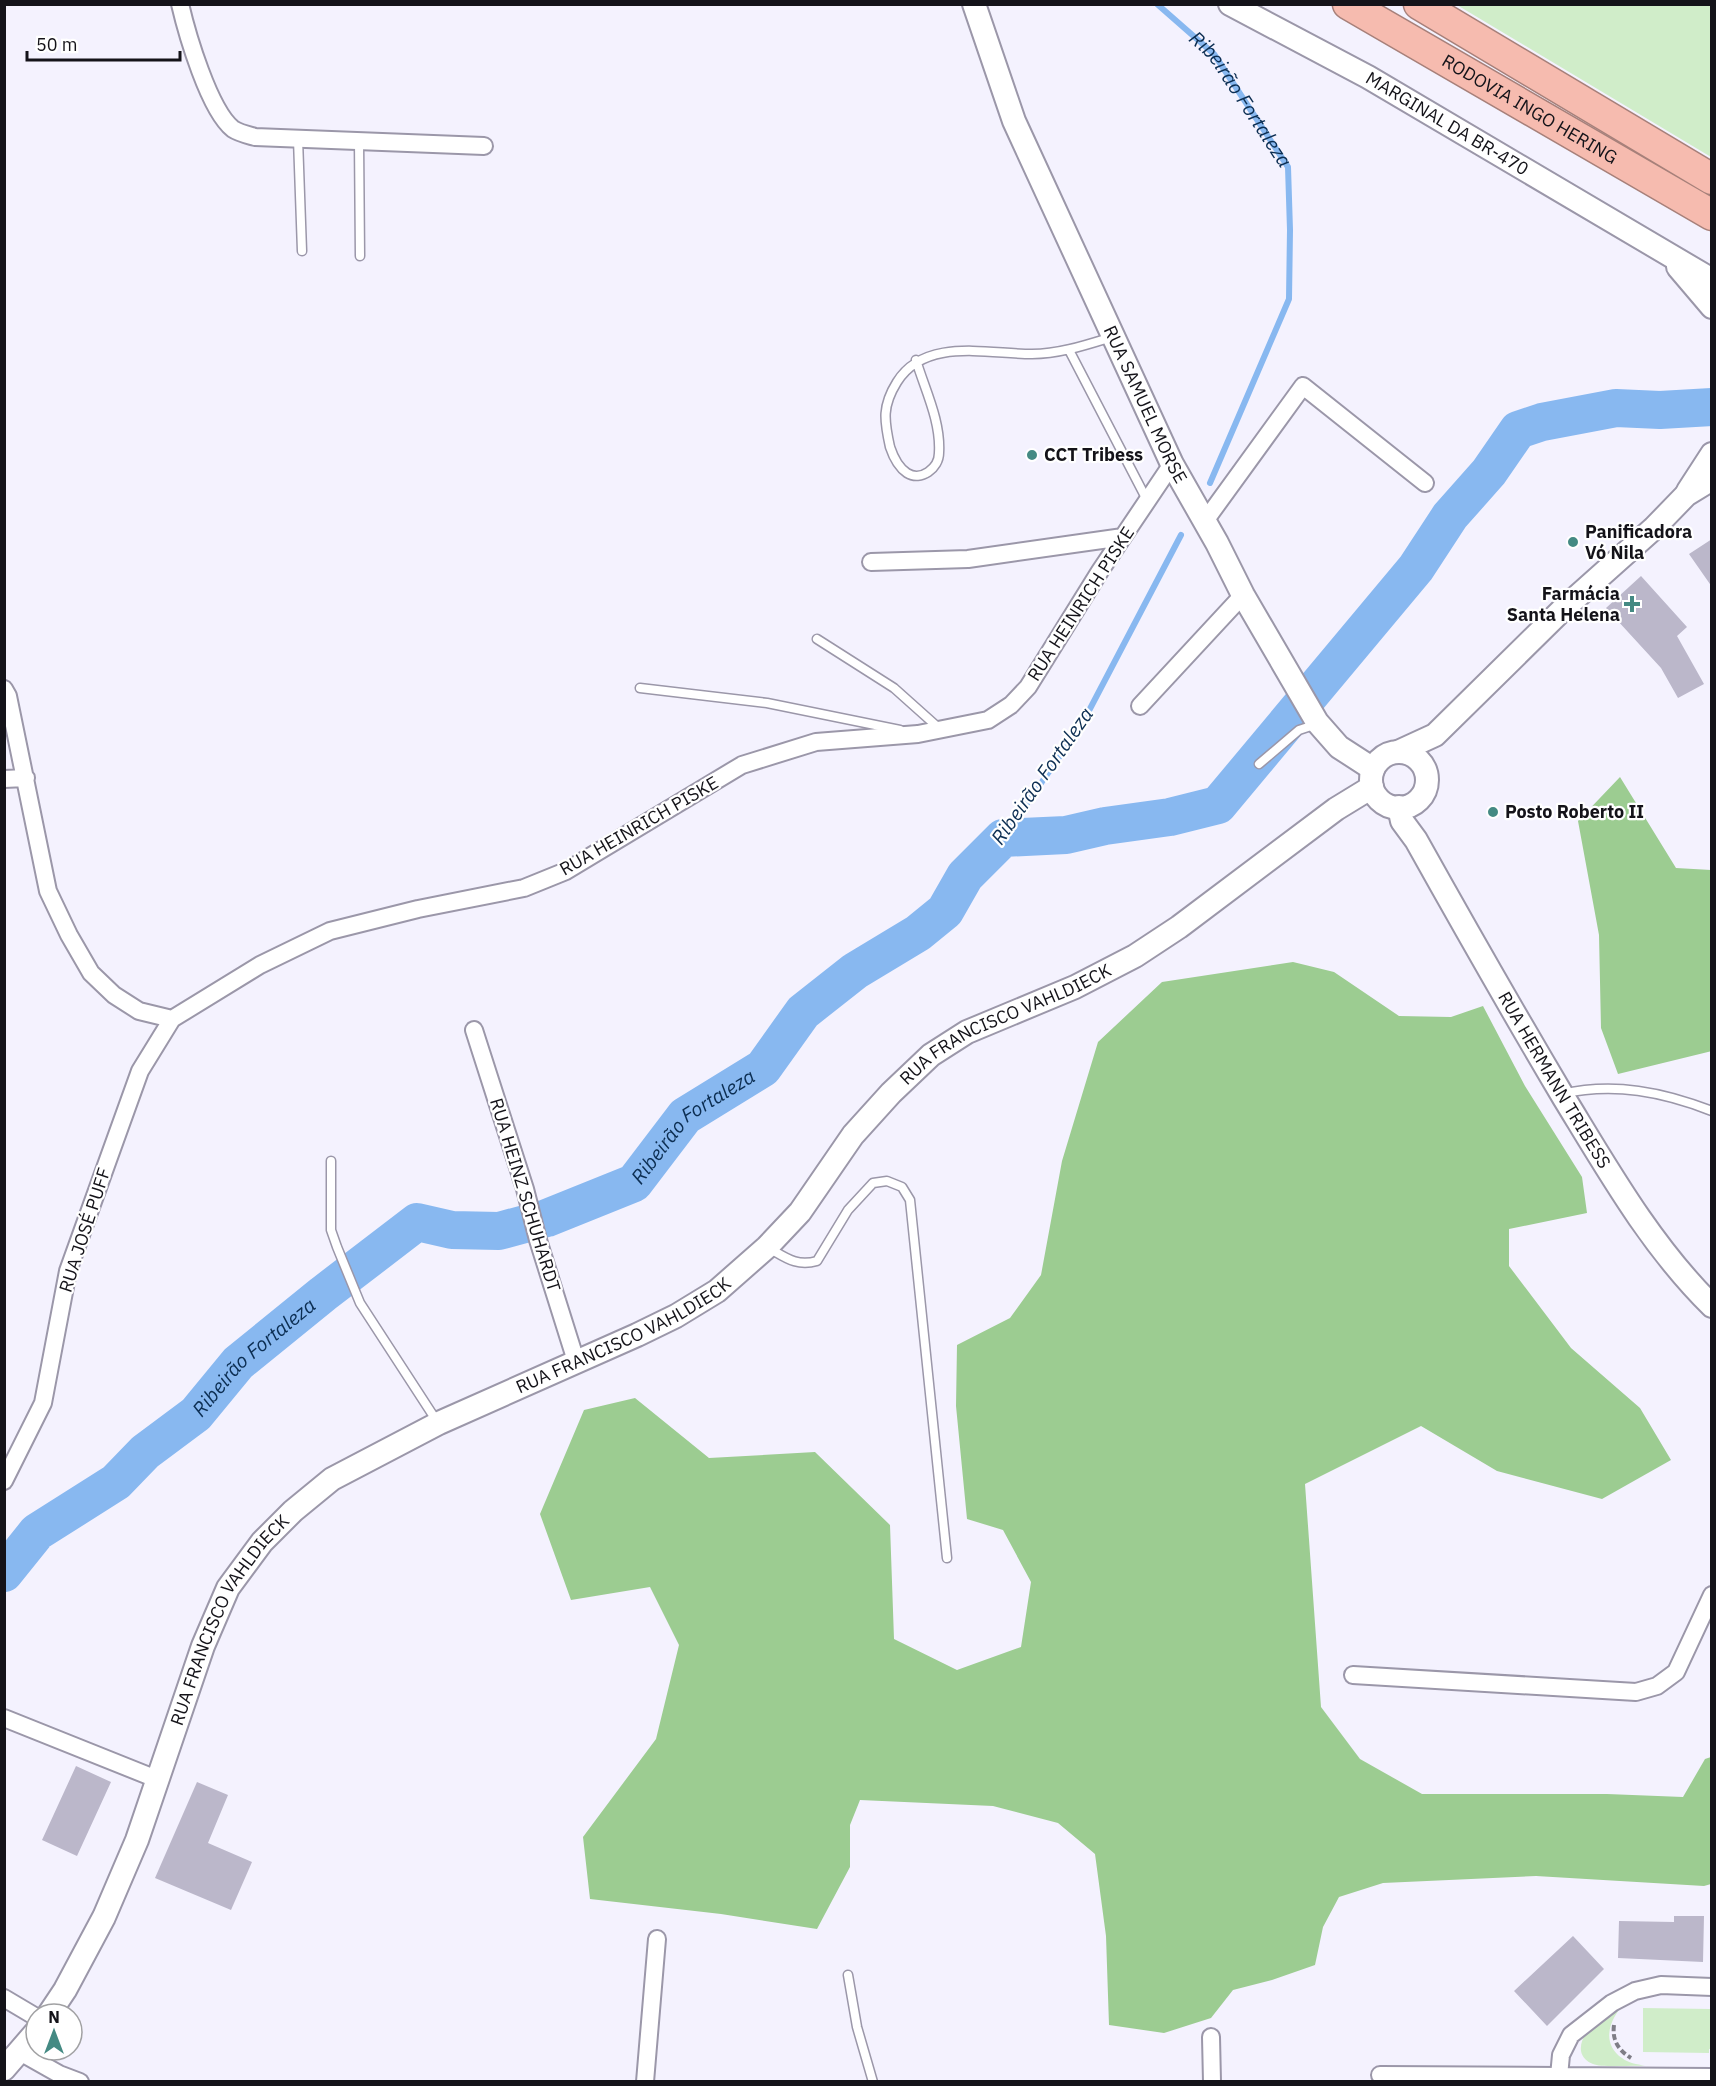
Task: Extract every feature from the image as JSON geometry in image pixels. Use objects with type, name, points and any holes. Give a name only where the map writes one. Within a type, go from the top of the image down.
[{"type":"highway","name":"RODOVIA INGO HERING","points":[[1348,4],[1712,215]]},
{"type":"highway","name":"RODOVIA INGO HERING","points":[[1419,4],[1712,179]]},
{"type":"main road","name":"RUA SAMUEL MORSE","points":[[974,4],[1014,121],[1172,464],[1205,521],[1243,595],[1318,723],[1339,747],[1373,778]]},
{"type":"main road","name":"MARGINAL DA BR-470","points":[[1230,4],[1368,77],[1712,280]]},
{"type":"main road","name":"MARGINAL DA BR-470","points":[[1660,249],[1687,276],[1712,307]]},
{"type":"main road","name":"RUA FRANCISCO VAHLDIECK","points":[[57,2002],[104,1917],[137,1840],[203,1646],[228,1588],[262,1542],[293,1511],[332,1479],[439,1424],[676,1316],[717,1290],[767,1247],[800,1212],[852,1136],[891,1093],[931,1055],[967,1032],[1074,987],[1136,956],[1179,927],[1336,809],[1373,778],[1379,760],[1388,754],[1398,752],[1435,735],[1561,611],[1654,528],[1686,495],[1712,454]]},
{"type":"main road","name":"RUA FRANCISCO VAHLDIECK","points":[[1686,495],[1712,479]]},
{"type":"main road","points":[[1373,778],[1382,802],[1390,806],[1409,803],[1427,786],[1426,771],[1435,735]]},
{"type":"main road","points":[[1398,752],[1408,753],[1418,758],[1426,771]]},
{"type":"main road","name":"RUA HERMANN TRIBESS","points":[[1409,803],[1416,840],[1521,1027],[1617,1185],[1690,1285],[1712,1306]]},
{"type":"main road","points":[[4,2069],[24,2047]]},
{"type":"street","points":[[180,4],[186,33],[220,114],[234,130],[255,137],[484,146]]},
{"type":"street","points":[[1205,521],[1303,386],[1425,483]]},
{"type":"street","name":"RUA HEINRICH PISKE","points":[[172,1019],[260,966],[330,931],[418,909],[524,888],[567,871],[742,765],[816,742],[918,734],[988,720],[1011,705],[1028,687],[1172,464]]},
{"type":"street","points":[[871,562],[968,559],[1123,537]]},
{"type":"street","points":[[1140,706],[1243,595]]},
{"type":"street","points":[[4,689],[8,696],[26,778],[48,891],[69,935],[91,973],[114,995],[139,1011],[172,1019]]},
{"type":"street","points":[[4,779],[26,778]]},
{"type":"street","name":"RUA JOSÉ PUFF","points":[[4,1481],[43,1403],[68,1271],[136,1082],[140,1071],[172,1019]]},
{"type":"street","name":"RUA HEINZ SCHUHARDT","points":[[474,1030],[525,1189],[538,1240],[576,1361]]},
{"type":"street","points":[[1353,1675],[1636,1692],[1657,1686],[1676,1672],[1712,1595]]},
{"type":"street","points":[[4,1718],[159,1780]]},
{"type":"street","points":[[645,2082],[657,1939]]},
{"type":"street","points":[[1559,2076],[1561,2055],[1571,2035],[1612,2003],[1635,1990],[1661,1985],[1712,1987]]},
{"type":"street","points":[[4,1998],[24,2010]]},
{"type":"street","points":[[1211,2037],[1212,2082]]},
{"type":"street","points":[[20,2052],[59,2074],[80,2082]]},
{"type":"street","points":[[1380,2075],[1712,2077]]},
{"type":"lane","points":[[298,139],[302,252]]},
{"type":"lane","points":[[359,141],[360,256]]},
{"type":"lane","points":[[916,360],[932,406],[939,453],[935,466],[930,472],[914,475],[900,467],[892,453],[884,421],[888,396],[903,372],[916,360],[934,354],[978,351],[1034,354],[1069,350],[1113,336]]},
{"type":"lane","points":[[1069,350],[1148,500]]},
{"type":"lane","points":[[817,639],[894,688],[941,729]]},
{"type":"lane","points":[[640,688],[766,703],[918,734]]},
{"type":"lane","points":[[1259,764],[1299,730],[1318,723]]},
{"type":"lane","points":[[1562,1094],[1599,1088],[1628,1089],[1678,1100],[1712,1111]]},
{"type":"lane","points":[[331,1161],[331,1230],[360,1304],[439,1424]]},
{"type":"lane","points":[[767,1247],[798,1264],[817,1261],[848,1210],[873,1183],[887,1181],[902,1188],[910,1200],[947,1558]]},
{"type":"lane","points":[[848,1975],[857,2027],[873,2082]]},
{"type":"path","points":[[1616,2018],[1613,2027],[1616,2045],[1630,2058],[1639,2061]]},
{"type":"green space","points":[[1457,5],[1711,5],[1711,157]]},
{"type":"green space","points":[[1620,777],[1676,868],[1711,870],[1712,1051],[1618,1074],[1601,1028],[1599,935],[1578,821]]},
{"type":"green space","points":[[1293,962],[1334,972],[1399,1016],[1451,1017],[1483,1006],[1525,1086],[1582,1177],[1587,1213],[1509,1229],[1509,1266],[1571,1348],[1640,1408],[1671,1460],[1602,1499],[1497,1471],[1421,1426],[1305,1484],[1321,1707],[1360,1759],[1422,1794],[1607,1794],[1683,1797],[1705,1759],[1711,1757],[1711,1884],[1704,1886],[1536,1876],[1383,1883],[1339,1897],[1323,1927],[1315,1965],[1272,1980],[1233,1990],[1211,2018],[1164,2033],[1109,2025],[1106,1936],[1095,1854],[1058,1823],[993,1806],[860,1800],[850,1825],[850,1867],[817,1929],[721,1914],[590,1899],[583,1837],[656,1739],[679,1645],[650,1587],[571,1600],[540,1514],[584,1410],[635,1398],[709,1458],[815,1452],[890,1525],[894,1639],[957,1670],[1021,1647],[1031,1582],[1003,1530],[967,1519],[956,1406],[957,1345],[1010,1318],[1041,1275],[1062,1161],[1098,1042],[1162,982]]},
{"type":"green space","points":[[1627,2001],[1612,2021],[1609,2037],[1615,2052],[1624,2060],[1645,2066],[1603,2066],[1589,2062],[1581,2051],[1585,2035],[1597,2022]]},
{"type":"green space","points":[[1643,2008],[1710,2009],[1712,2049],[1709,2049],[1709,2053],[1643,2052]]},
{"type":"building","points":[[1712,539],[1712,587],[1689,554]]},
{"type":"building","points":[[1641,576],[1687,627],[1677,636],[1704,684],[1678,698],[1661,668],[1606,608]]},
{"type":"building","points":[[76,1766],[111,1782],[77,1856],[42,1840]]},
{"type":"building","points":[[197,1782],[228,1795],[208,1843],[252,1862],[231,1910],[155,1878]]},
{"type":"building","points":[[1674,1916],[1704,1916],[1703,1962],[1618,1958],[1619,1921],[1674,1922]]},
{"type":"building","points":[[1573,1936],[1604,1969],[1547,2026],[1514,1991]]},
{"type":"waterway","name":"Ribeirão Fortaleza","points":[[1157,4],[1214,54],[1288,167],[1289,299],[1210,483]]},
{"type":"waterway","name":"Ribeirão Fortaleza","points":[[4,1573],[37,1532],[116,1482],[145,1452],[196,1414],[238,1363],[417,1222],[452,1230],[499,1231],[547,1218],[634,1183],[685,1116],[763,1068],[803,1012],[855,971],[918,933],[945,911],[965,876],[1003,838],[1066,835],[1105,826],[1170,817],[1218,805],[1416,568],[1450,516],[1489,472],[1518,430],[1542,422],[1616,408],[1660,410],[1712,407]]},
{"type":"waterway","name":"Ribeirão Fortaleza","points":[[1003,838],[1082,724],[1181,535]]},
{"type":"place","name":"CCT Tribess","points":[[1032,455]]},
{"type":"place","name":"Panificadora Vó Nila","points":[[1573,542]]},
{"type":"place","name":"Farmácia Santa Helena","points":[[1632,604]]},
{"type":"place","name":"Posto Roberto II","points":[[1493,812]]}]
